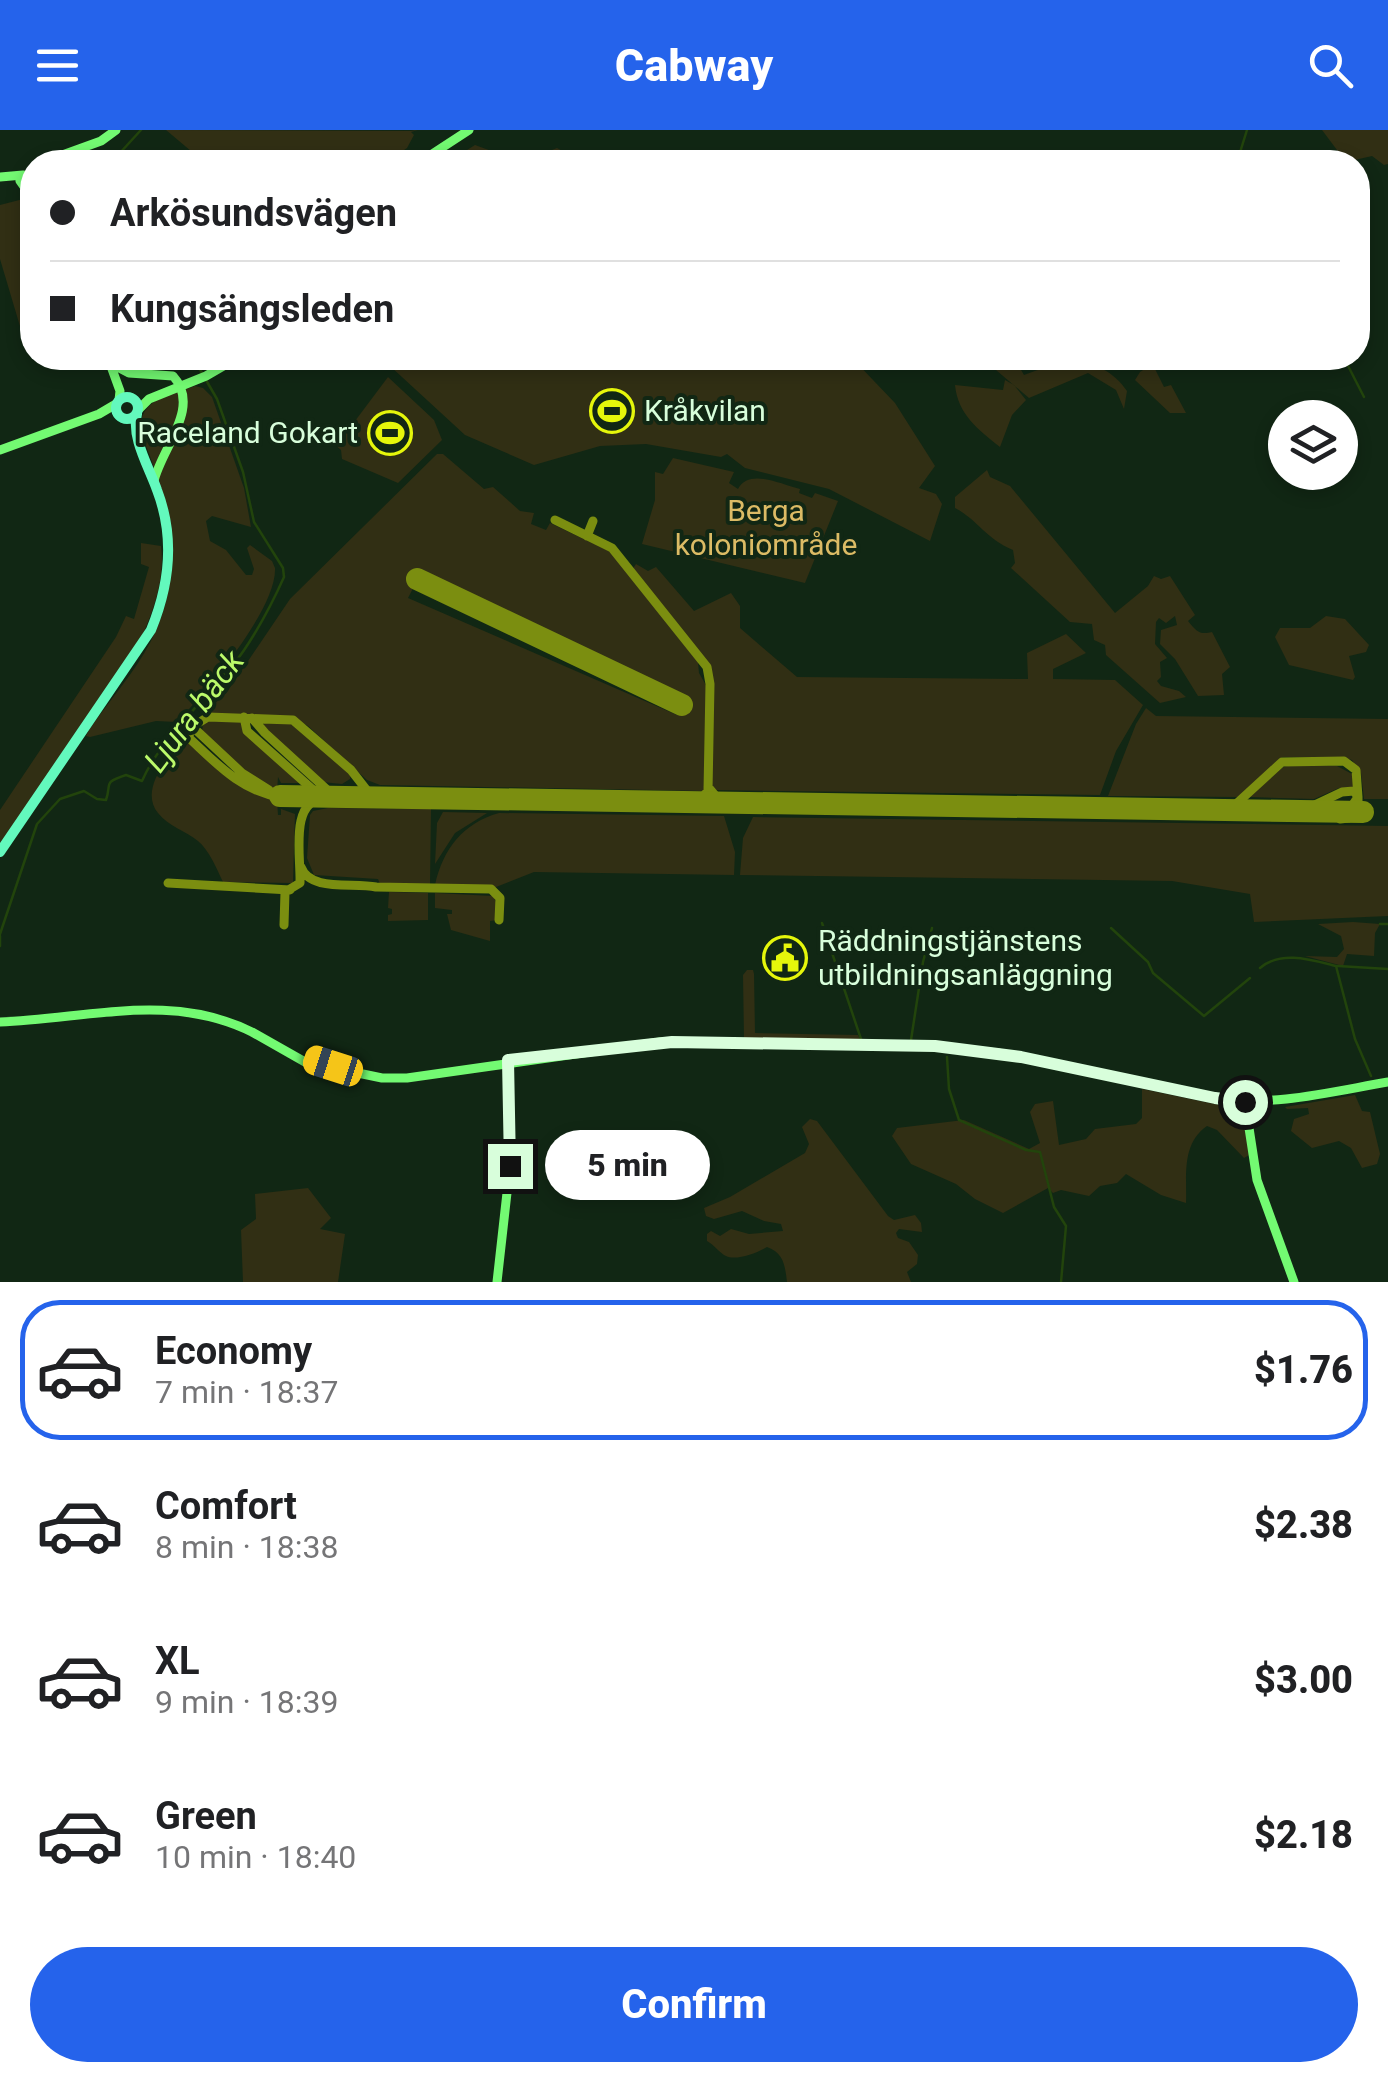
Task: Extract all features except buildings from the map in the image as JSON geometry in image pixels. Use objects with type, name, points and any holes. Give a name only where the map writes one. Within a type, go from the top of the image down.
[{"type":"main road","points":[[76,150],[116,130]]},
{"type":"main road","points":[[438,150],[469,130]]},
{"type":"main road","points":[[0,852],[140,646],[158,612],[168,568],[167,524],[113,370]]},
{"type":"main road","points":[[124,370],[173,376],[180,385],[182,409],[153,478]]},
{"type":"main road","points":[[0,450],[145,401],[213,370]]},
{"type":"main road","points":[[0,1019],[174,1009],[218,1018],[303,1061],[382,1078],[407,1078],[684,1041],[946,1046],[1245,1102],[1296,1098],[1388,1082]]},
{"type":"main road","points":[[497,1282],[509,1185],[508,1062]]},
{"type":"main road","points":[[1245,1102],[1257,1180],[1294,1282]]},
{"type":"green space","points":[[166,130],[418,130],[411,132],[414,135],[404,150],[190,150]]},
{"type":"green space","points":[[1322,130],[1388,130],[1388,164],[1370,156],[1370,150],[1337,150]]},
{"type":"green space","points":[[20,200],[20,326],[0,259],[0,205]]},
{"type":"green space","points":[[394,370],[863,370],[895,403],[935,466],[919,488],[936,494],[942,504],[930,541],[829,489],[745,468],[727,454],[721,457],[646,444],[600,446],[534,465],[465,435]]},
{"type":"green space","points":[[996,370],[1021,370],[1024,375],[1039,370],[1105,370],[1127,391],[1124,409],[1116,390],[1088,373],[1029,398]]},
{"type":"green space","points":[[1156,370],[1164,387],[1171,385],[1186,413],[1170,413],[1135,380],[1140,372]]},
{"type":"green space","name":"Raceland Gokart","points":[[388,377],[434,420],[442,440],[398,483],[342,459],[341,450],[333,443]]},
{"type":"green space","points":[[1005,380],[1026,400],[1012,415],[1000,447],[965,413],[955,385],[1003,390]]},
{"type":"green space","points":[[195,386],[212,397],[244,488],[251,527],[212,516],[206,521],[210,541],[226,550],[246,575],[252,575],[254,569],[247,548],[250,545],[272,561],[273,585],[237,650],[177,722],[156,721],[86,736],[145,653],[169,588],[171,561],[166,509],[140,431],[141,420],[158,400]]},
{"type":"green space","points":[[437,454],[443,454],[484,489],[493,487],[520,511],[534,513],[531,524],[546,530],[550,523],[611,552],[698,662],[707,687],[706,791],[380,785],[367,780],[308,726],[292,717],[200,717],[227,692],[290,599]],"holes":[[[422,571],[685,697],[677,715],[408,598]]]},
{"type":"green space","name":"Berga koloniområde","points":[[673,458],[734,472],[729,483],[738,489],[750,479],[766,479],[800,489],[799,493],[812,498],[815,493],[838,501],[805,583],[642,544],[655,500],[655,472],[663,474]]},
{"type":"green space","points":[[987,470],[990,477],[1010,486],[1115,613],[1148,586],[1154,576],[1170,576],[1195,615],[1188,621],[1199,632],[1212,632],[1230,667],[1222,674],[1224,695],[1198,696],[1175,659],[1160,644],[1161,630],[1177,625],[1175,616],[1166,623],[1159,618],[1156,622],[1155,644],[1167,658],[1160,662],[1161,677],[1157,681],[1186,697],[1160,703],[1106,655],[1105,645],[1094,640],[1092,624],[1070,622],[1011,568],[1015,563],[1013,550],[955,508],[955,497]]},
{"type":"green space","points":[[141,543],[161,546],[162,557],[158,591],[143,634],[0,847],[0,810],[116,637],[126,616],[134,619],[149,567],[141,564]]},
{"type":"green space","points":[[636,564],[648,571],[656,567],[694,611],[731,593],[740,606],[740,628],[797,677],[1028,679],[1027,653],[1066,634],[1086,653],[1053,669],[1053,679],[1115,680],[1143,705],[1116,751],[1100,795],[712,790],[712,670],[632,570]]},
{"type":"green space","points":[[1326,616],[1345,619],[1369,645],[1366,652],[1349,656],[1353,680],[1289,665],[1275,637],[1280,628],[1310,628]]},
{"type":"green space","points":[[1146,708],[1156,716],[1388,719],[1388,799],[1364,799],[1361,773],[1352,760],[1341,757],[1282,757],[1238,797],[1108,796]]},
{"type":"green space","points":[[243,721],[248,734],[302,783],[281,783],[278,777],[277,792],[251,777],[202,733],[203,722]]},
{"type":"green space","points":[[264,722],[298,724],[351,773],[350,779],[342,784],[322,782],[263,729]]},
{"type":"green space","points":[[185,735],[237,784],[277,799],[278,815],[281,809],[295,814],[293,883],[223,882],[202,845],[158,813],[153,803],[154,783]]},
{"type":"green space","points":[[1337,766],[1352,774],[1354,788],[1339,788],[1314,799],[1249,797],[1283,767]]},
{"type":"green space","points":[[328,808],[431,809],[430,885],[380,884],[378,879],[314,875],[307,858],[310,815]]},
{"type":"green space","points":[[443,812],[487,813],[455,833],[435,864],[437,823]]},
{"type":"green space","points":[[499,813],[724,816],[735,852],[734,875],[534,872],[491,889],[435,885],[443,860],[456,839],[475,823]]},
{"type":"green space","points":[[753,817],[1388,826],[1388,916],[1254,922],[1250,894],[1172,881],[740,875],[743,838]]},
{"type":"green space","points":[[389,892],[428,893],[428,920],[388,921],[392,914],[388,908]]},
{"type":"green space","points":[[435,893],[493,896],[497,920],[490,921],[490,941],[451,930],[447,914],[452,914],[452,910],[435,908]]},
{"type":"green space","points":[[1318,924],[1380,924],[1375,933],[1374,956],[1347,954],[1343,966],[1305,956],[1337,957],[1344,949],[1341,936]]},
{"type":"green space","points":[[747,970],[754,974],[755,1033],[858,1035],[861,1041],[744,1038],[743,975]]},
{"type":"green space","points":[[1142,1089],[1224,1106],[1231,1116],[1245,1124],[1251,1154],[1244,1158],[1217,1130],[1207,1126],[1189,1151],[1186,1203],[1161,1195],[1126,1174],[1117,1183],[1100,1186],[1089,1196],[1061,1190],[1053,1193],[1048,1188],[1003,1213],[956,1184],[911,1164],[892,1136],[897,1128],[964,1120],[1029,1149],[1040,1143],[1030,1112],[1035,1104],[1053,1101],[1059,1145],[1086,1139],[1095,1129],[1136,1124],[1142,1118]]},
{"type":"green space","points":[[1355,1095],[1362,1111],[1370,1112],[1380,1154],[1377,1164],[1362,1168],[1351,1148],[1339,1141],[1312,1148],[1291,1131],[1294,1119],[1309,1114],[1308,1108],[1285,1107]]},
{"type":"green space","points":[[810,1119],[817,1121],[888,1216],[894,1220],[915,1215],[921,1223],[922,1232],[899,1229],[896,1233],[918,1255],[917,1264],[907,1272],[911,1282],[787,1282],[783,1261],[773,1250],[767,1247],[735,1258],[724,1255],[707,1241],[711,1231],[720,1236],[731,1229],[749,1234],[783,1231],[781,1224],[742,1211],[714,1219],[706,1216],[704,1208],[805,1153],[809,1144],[802,1127]]},
{"type":"green space","points":[[308,1188],[331,1218],[320,1229],[345,1234],[338,1282],[243,1282],[241,1230],[256,1219],[255,1194]]},
{"type":"waterway","name":"Ljura bäck","points":[[123,150],[141,130]]},
{"type":"waterway","points":[[1241,150],[1247,130]]},
{"type":"waterway","points":[[1350,370],[1364,397]]},
{"type":"waterway","name":"Ljura bäck","points":[[0,934],[37,824],[60,799],[84,791],[106,800],[109,784],[114,780],[126,775],[142,781],[167,741],[245,649],[284,577],[283,568],[254,522],[243,472],[217,399],[206,380]]},
{"type":"waterway","points":[[822,923],[861,1039]]},
{"type":"waterway","points":[[1380,924],[1388,924]]},
{"type":"waterway","points":[[911,1040],[932,928]]},
{"type":"waterway","points":[[1111,928],[1148,962],[1153,973],[1204,1016],[1250,978]]},
{"type":"waterway","name":"Ljura bäck","points":[[0,936],[0,946]]},
{"type":"waterway","points":[[1260,968],[1287,958],[1336,966],[1355,1039],[1371,1076]]},
{"type":"waterway","points":[[1338,966],[1388,969]]},
{"type":"waterway","points":[[947,1057],[949,1089],[959,1120],[1026,1150],[1040,1152],[1054,1207],[1066,1226],[1061,1282]]},
{"type":"taxiway","points":[[555,520],[612,548],[707,667],[708,791],[700,800],[678,802]]},
{"type":"taxiway","points":[[587,536],[593,521]]},
{"type":"taxiway","points":[[280,797],[253,789],[230,775],[189,738],[190,728],[208,717],[293,720],[351,770],[372,797]]},
{"type":"taxiway","points":[[244,717],[247,731],[320,796]]},
{"type":"taxiway","points":[[252,718],[335,797]]},
{"type":"taxiway","points":[[194,723],[196,730],[242,773],[269,790]]},
{"type":"taxiway","points":[[1222,810],[1235,805],[1282,762],[1344,761],[1356,770],[1358,797],[1350,809],[1339,812]]},
{"type":"taxiway","points":[[708,787],[718,799],[741,803]]},
{"type":"taxiway","points":[[1302,811],[1342,792],[1354,791],[1358,810],[1349,818],[1340,819],[1331,812]]},
{"type":"taxiway","points":[[284,925],[285,892],[300,883],[302,819],[306,808],[325,797]]},
{"type":"taxiway","points":[[301,867],[313,880],[333,885],[491,889],[500,898],[499,920]]},
{"type":"taxiway","points":[[168,883],[290,890]]},
{"type":"runway","points":[[417,579],[682,705]]},
{"type":"runway","points":[[280,796],[1363,812]]},
{"type":"place","name":"Kråkvilan","points":[[612,411]]},
{"type":"place","name":"Raceland Gokart","points":[[390,433]]},
{"type":"place","name":"Räddningstjänstens utbildningsanläggning","points":[[785,958]]},
{"type":"route","points":[[510,1166],[508,1060],[649,1043],[741,1041],[958,1047],[1245,1102]]}]
